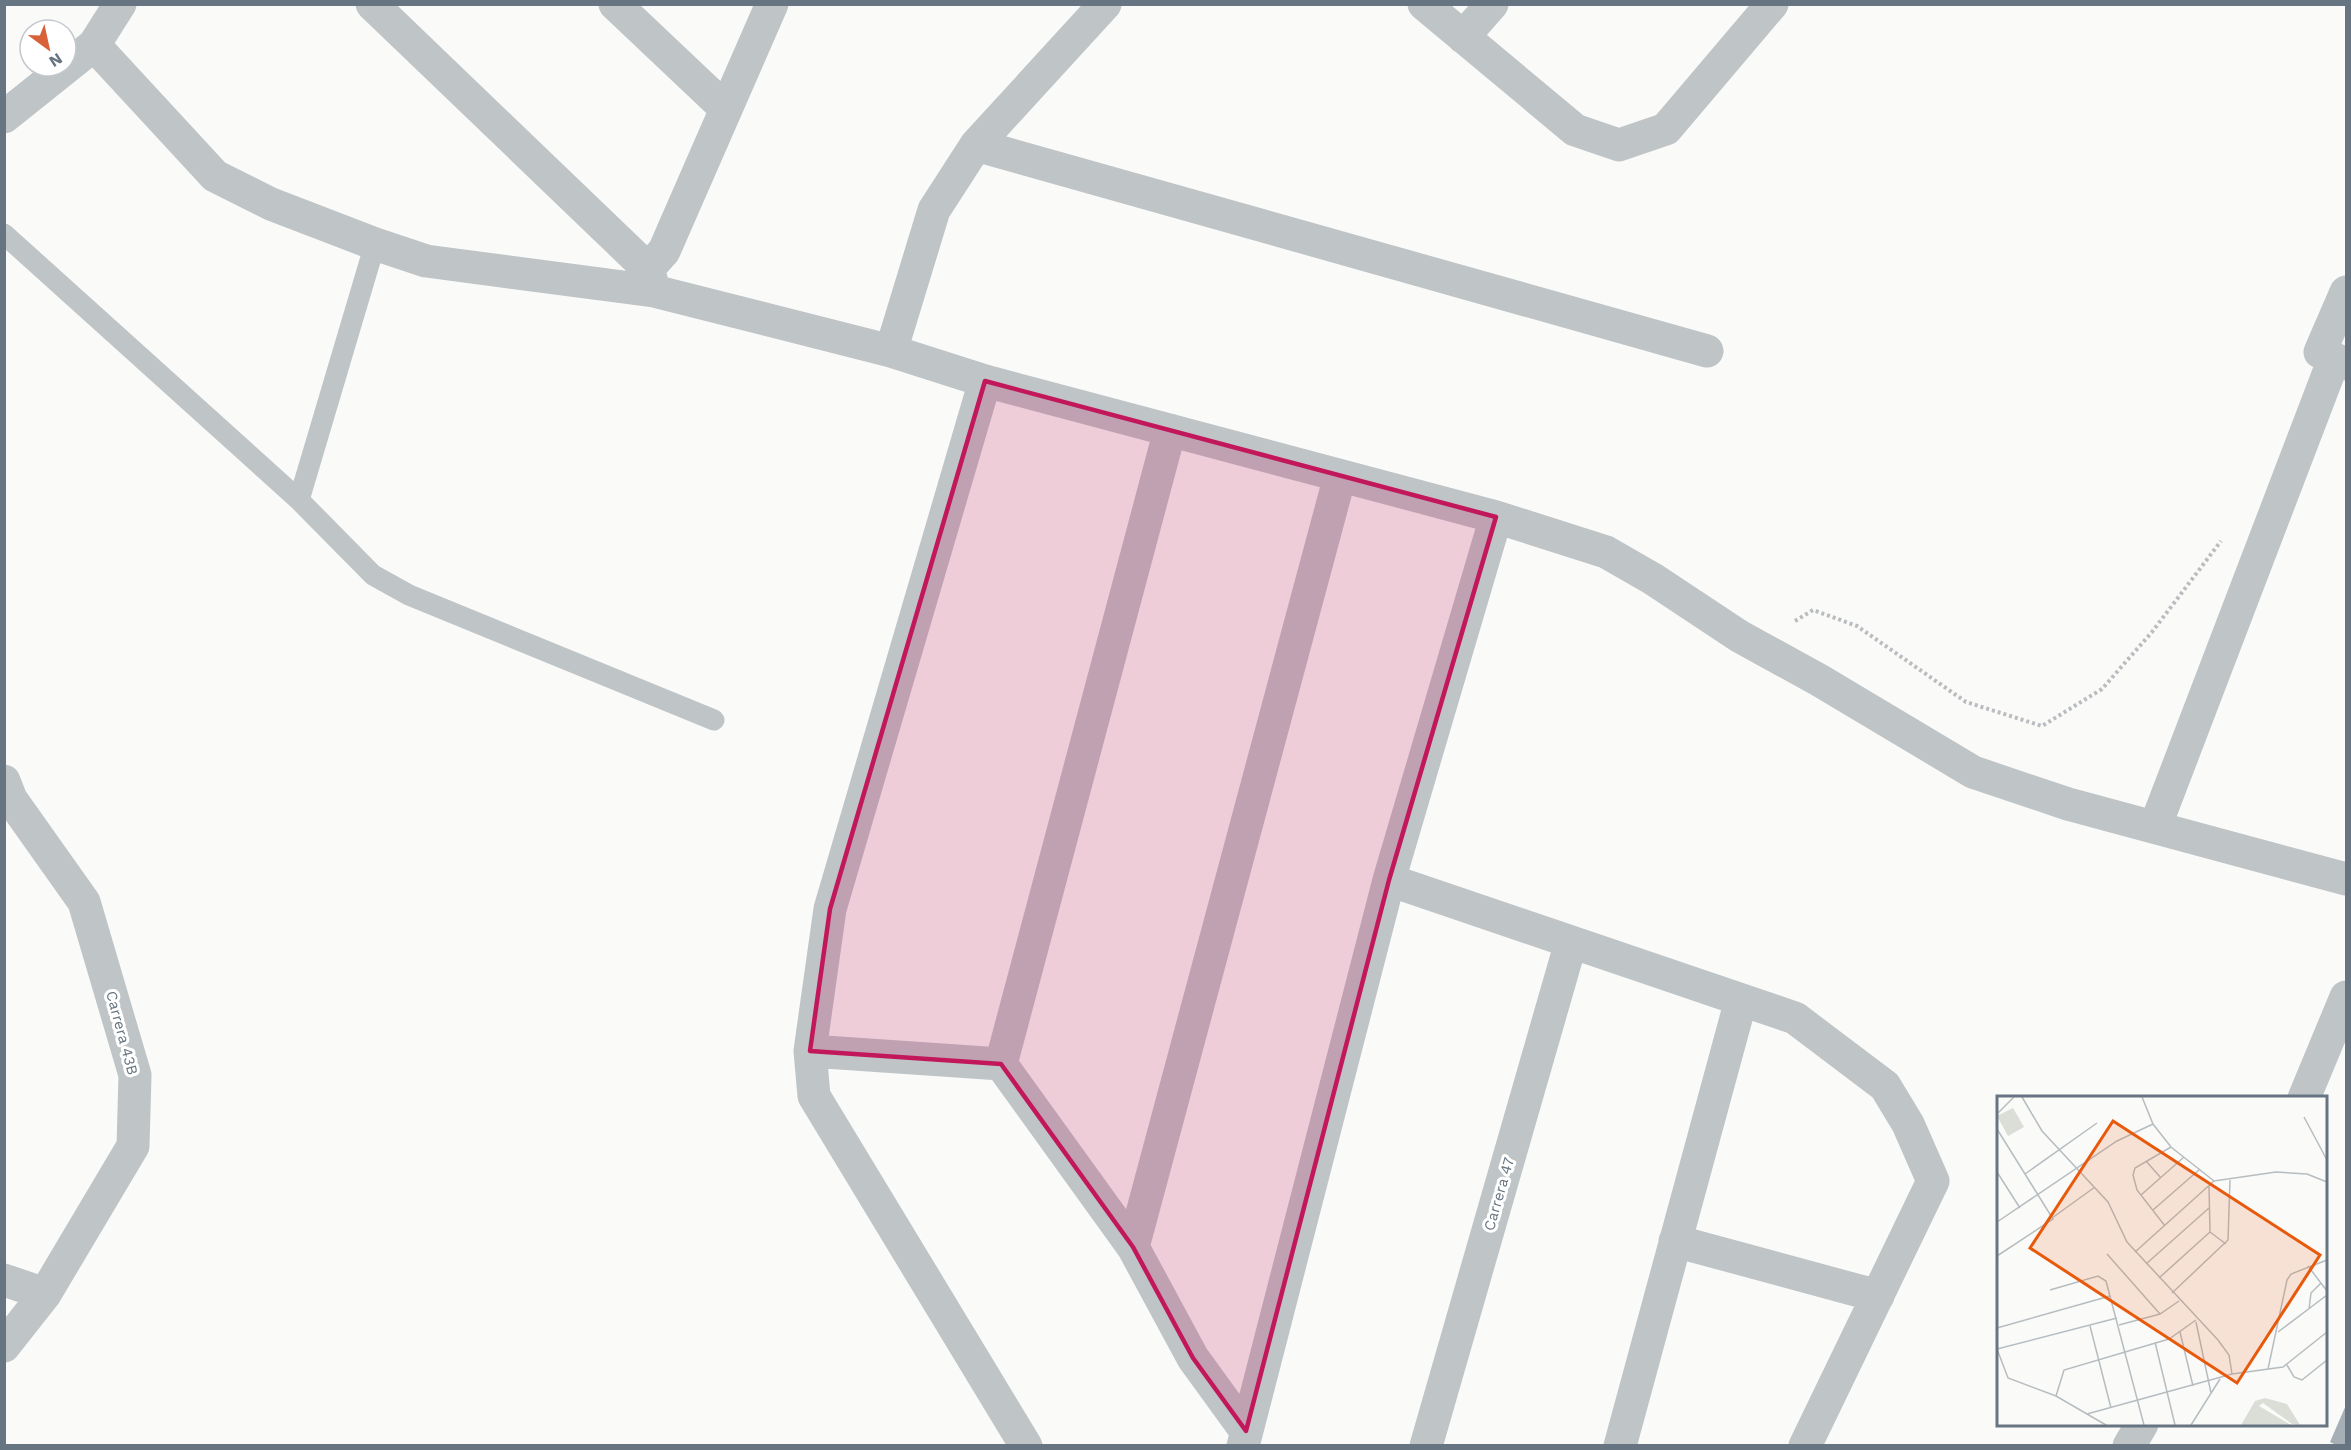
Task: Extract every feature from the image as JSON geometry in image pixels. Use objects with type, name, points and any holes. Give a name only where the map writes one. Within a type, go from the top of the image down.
[{"type":"street","points":[[4,117],[94,45],[120,4]]},
{"type":"street","points":[[372,4],[651,280]]},
{"type":"street","points":[[615,4],[726,108]]},
{"type":"street","points":[[651,280],[772,4]]},
{"type":"street","points":[[891,351],[934,210],[976,145],[1105,4]]},
{"type":"street","points":[[1424,4],[1575,130],[1619,145],[1666,129],[1772,4]]},
{"type":"street","points":[[1463,37],[1492,4]]},
{"type":"street","points":[[94,45],[215,176],[271,204],[375,244],[426,261],[651,280],[985,381],[1496,517],[1606,552],[1653,579],[1739,636],[1819,680],[1973,772],[2068,804],[2346,879]]},
{"type":"street","points":[[976,145],[1707,351]]},
{"type":"street","points":[[2155,827],[2340,362],[2320,352],[2346,292]]},
{"type":"street","points":[[985,381],[830,909],[810,1051],[814,1096],[1026,1446]]},
{"type":"street","points":[[1000,1064],[1170,430]]},
{"type":"street","points":[[1133,1247],[1340,476]]},
{"type":"street","points":[[1245,1438],[1389,880],[1496,517]]},
{"type":"street","name":"Carrera 43B","points":[[4,781],[11,799],[84,902],[135,1075],[133,1146],[45,1294],[4,1347]]},
{"type":"street","points":[[1389,880],[1795,1018],[1885,1086],[1908,1124],[1933,1180],[1805,1446]]},
{"type":"street","name":"Carrera 47","points":[[1426,1446],[1572,942]]},
{"type":"street","points":[[2305,1096],[2346,996]]},
{"type":"street","points":[[1620,1446],[1741,1000]]},
{"type":"street","points":[[810,1051],[1000,1064]]},
{"type":"street","points":[[1000,1064],[1133,1247],[1193,1358],[1245,1438]]},
{"type":"street","points":[[1676,1241],[1878,1296]]},
{"type":"street","points":[[4,1280],[45,1294]]},
{"type":"street","points":[[2129,1446],[2141,1426]]},
{"type":"lane","points":[[4,234],[299,500],[373,575],[409,595],[714,720]]},
{"type":"lane","points":[[299,500],[375,244]]},
{"type":"path","points":[[1739,636],[1788,626],[1813,610],[1857,626],[1966,702],[2042,726],[2102,689],[2152,633],[2225,533]]},
{"type":"highlighted area","points":[[985,381],[1496,517],[1389,880],[1246,1431],[1193,1358],[1133,1247],[1001,1064],[810,1051],[830,909]]},
{"type":"building","points":[[2346,1405],[2346,1446],[2338,1446],[2330,1442]]}]
